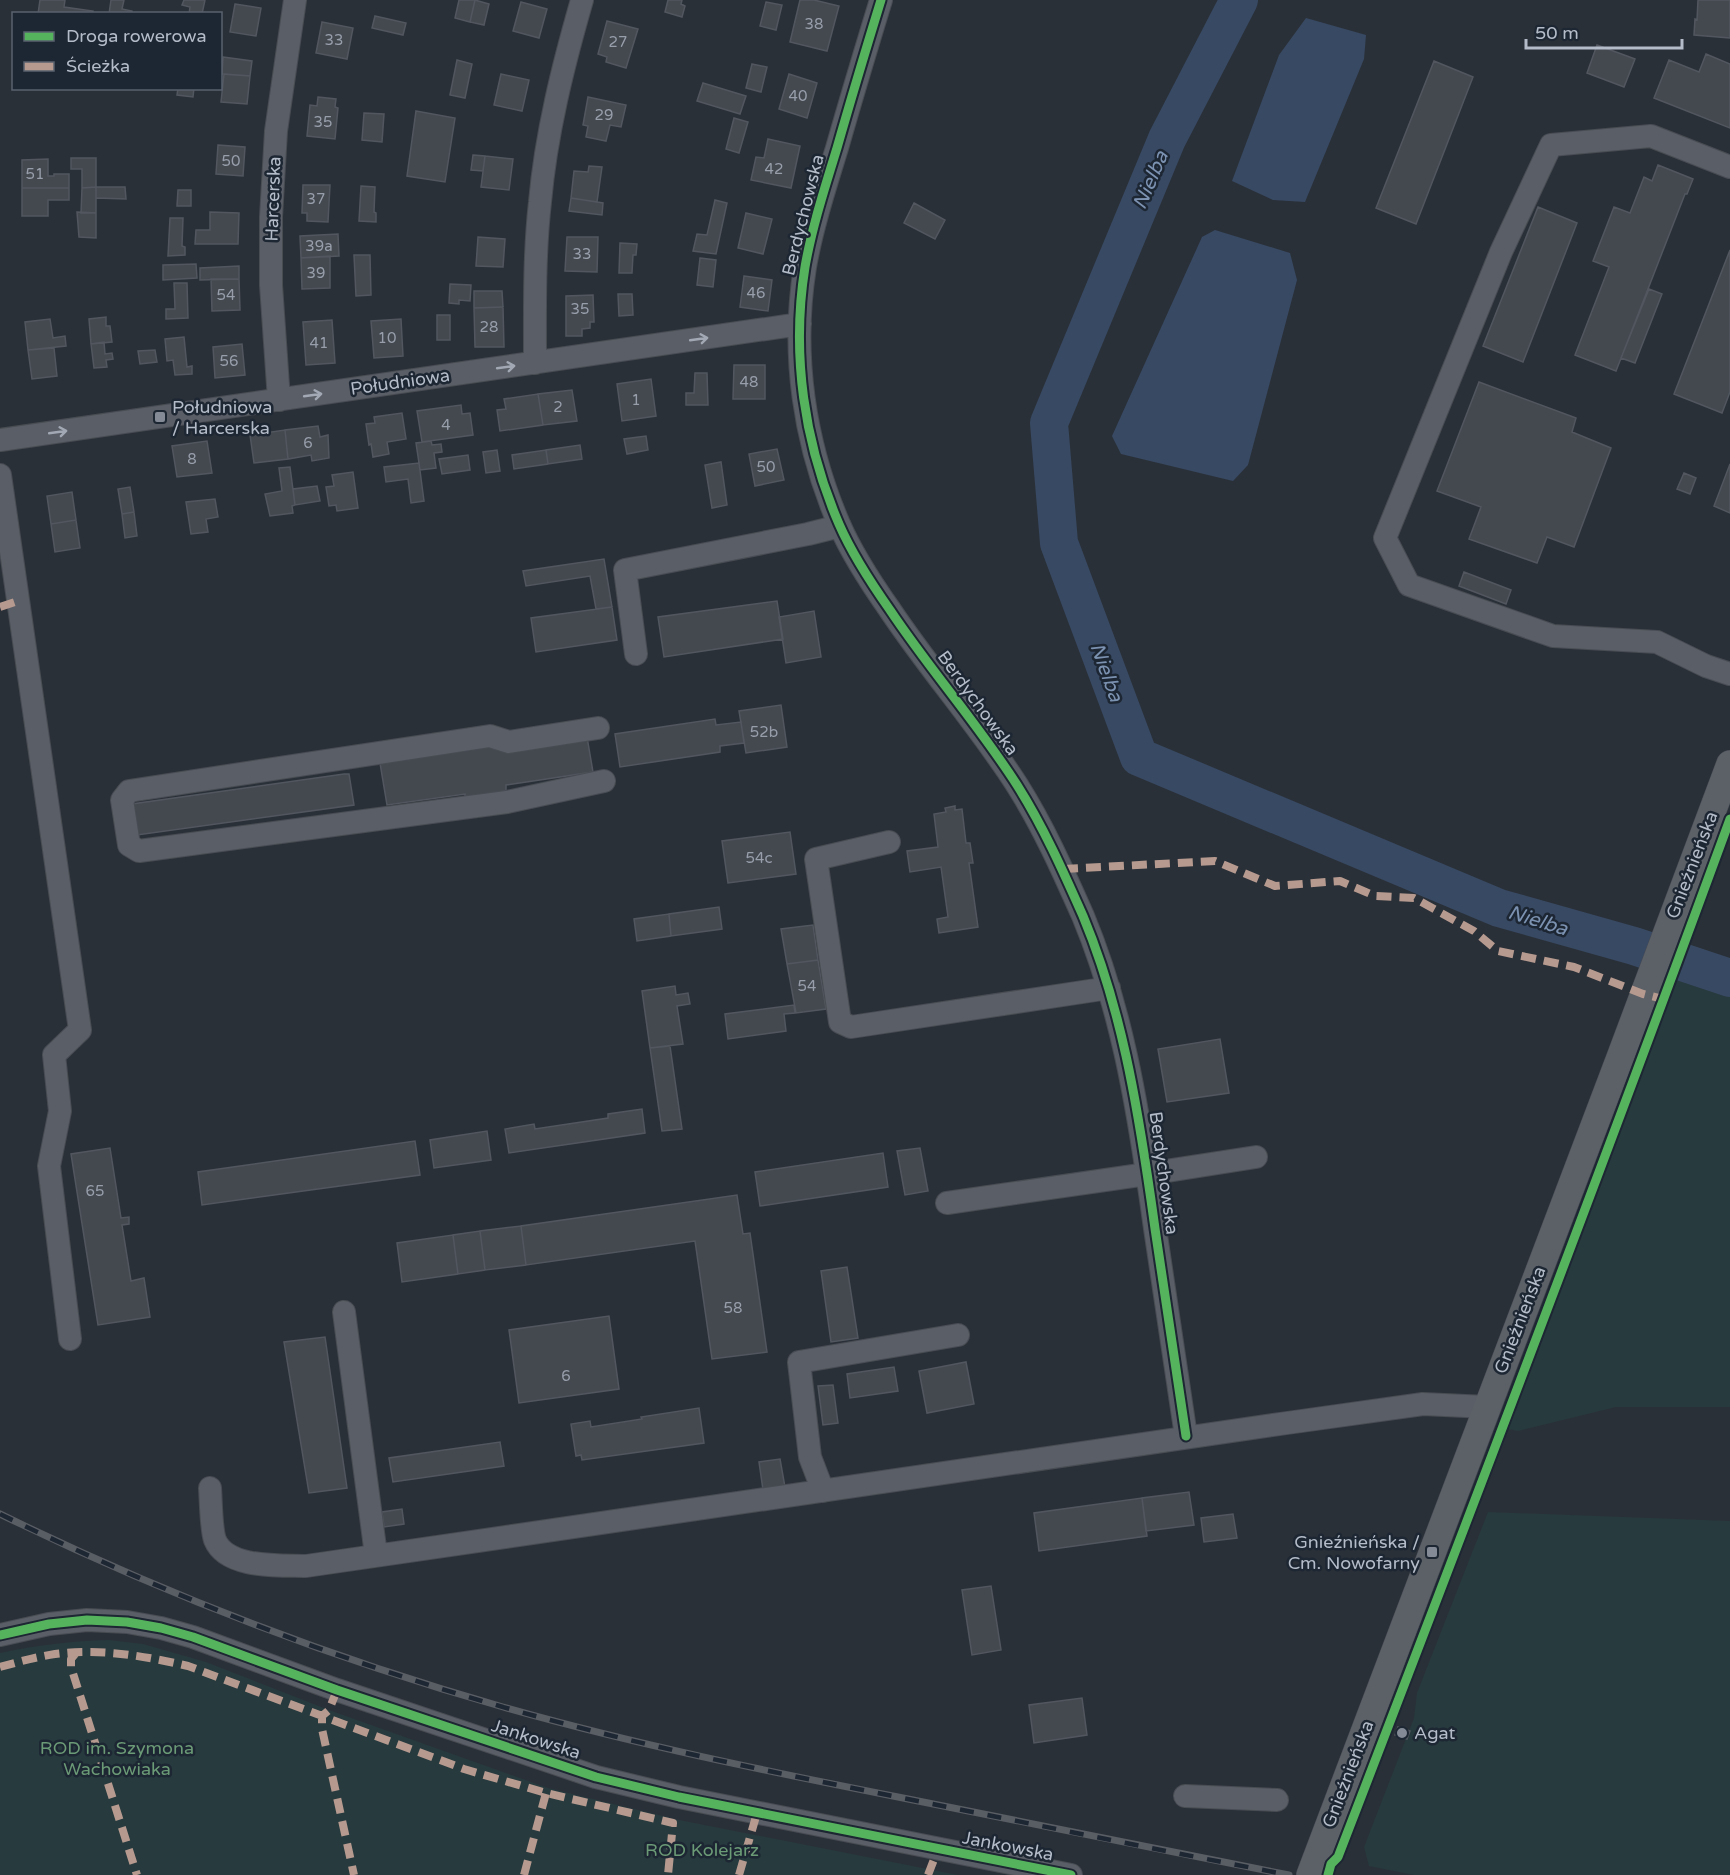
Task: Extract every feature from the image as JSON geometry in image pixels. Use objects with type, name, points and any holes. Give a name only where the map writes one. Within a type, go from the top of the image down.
[{"type":"main road","name":"Gnieźnieńska","points":[[1310,1875],[1730,764]]},
{"type":"street","name":"Harcerska","points":[[279,400],[271,285],[271,217],[276,131],[295,0]]},
{"type":"street","points":[[535,363],[535,267],[540,201],[548,143],[560,85],[582,0]]},
{"type":"street","name":"Berdychowska","points":[[880,0],[820,203],[806,264],[799,349],[808,426],[820,473],[840,526],[861,565],[890,611],[1015,782],[1037,818],[1082,913],[1109,988],[1125,1045],[1136,1102],[1186,1436]]},
{"type":"street","points":[[1730,167],[1651,136],[1551,145],[1501,252],[1385,538],[1409,585],[1553,636],[1657,642],[1706,666],[1730,674]]},
{"type":"street","name":"Południowa","points":[[0,440],[800,324]]},
{"type":"street","points":[[0,475],[80,1030],[54,1055],[60,1111],[50,1166],[70,1339]]},
{"type":"street","points":[[636,654],[625,570],[840,526]]},
{"type":"street","points":[[598,728],[510,742],[490,736],[129,791],[122,800],[129,845],[139,851],[507,802],[604,781]]},
{"type":"street","points":[[889,842],[816,859],[840,1022],[851,1027],[1109,988]]},
{"type":"street","points":[[948,1203],[1256,1157]]},
{"type":"street","points":[[344,1312],[376,1555]]},
{"type":"street","points":[[823,1491],[810,1457],[799,1362],[958,1335]]},
{"type":"street","points":[[210,1488],[214,1539],[222,1551],[236,1560],[306,1566],[1186,1436],[1424,1404],[1487,1407]]},
{"type":"street","name":"Jankowska","points":[[0,1635],[49,1624],[87,1620],[127,1622],[161,1628],[193,1637],[337,1690],[596,1777],[679,1797],[1071,1875]]},
{"type":"street","points":[[1185,1796],[1277,1800]]},
{"type":"green space","points":[[1679,975],[1730,990],[1730,1407],[1616,1407],[1518,1431],[1508,1429]]},
{"type":"green space","points":[[1488,1512],[1730,1521],[1730,1875],[1414,1875],[1369,1866],[1364,1847],[1414,1718],[1417,1693]]},
{"type":"green space","name":"ROD im. Szymona Wachowiaka","points":[[109,1640],[143,1644],[206,1662],[329,1710],[548,1788],[679,1820],[958,1875],[0,1875],[0,1653],[54,1644]]},
{"type":"water","points":[[1306,18],[1366,35],[1364,59],[1305,202],[1273,200],[1232,181],[1279,55]]},
{"type":"water","points":[[1215,230],[1290,253],[1297,280],[1248,465],[1233,481],[1121,454],[1112,436],[1202,237]]},
{"type":"water","points":[[1688,952],[1730,968],[1730,990],[1679,975]]},
{"type":"building","points":[[40,0],[65,0],[64,7],[93,11],[93,12],[38,12]]},
{"type":"building","points":[[111,0],[124,0],[122,9],[132,11],[132,12],[109,12]]},
{"type":"building","points":[[184,0],[205,0],[202,12],[189,12],[190,7],[182,5]]},
{"type":"building","points":[[459,0],[475,0],[470,22],[455,18]]},
{"type":"building","points":[[475,0],[489,4],[484,25],[470,22]]},
{"type":"building","points":[[668,0],[682,0],[681,4],[685,6],[682,17],[665,12]]},
{"type":"building","points":[[800,0],[814,0],[839,6],[827,51],[790,42]]},
{"type":"building","points":[[1698,0],[1730,0],[1730,38],[1694,35]]},
{"type":"building","points":[[521,2],[547,9],[539,38],[513,31]]},
{"type":"building","points":[[766,2],[782,5],[776,30],[760,26]]},
{"type":"building","points":[[235,4],[261,8],[256,36],[230,32]]},
{"type":"building","points":[[375,16],[406,23],[403,35],[372,28]]},
{"type":"building","points":[[607,21],[638,29],[626,68],[606,62],[607,57],[598,54]]},
{"type":"building","points":[[322,22],[353,28],[347,59],[316,53]]},
{"type":"building","points":[[1597,45],[1635,59],[1624,87],[1587,73]]},
{"type":"building","points":[[1706,54],[1730,64],[1730,128],[1654,98],[1669,60],[1699,72]]},
{"type":"building","points":[[223,57],[252,61],[250,76],[222,74]]},
{"type":"building","points":[[457,60],[472,64],[465,98],[450,95]]},
{"type":"building","points":[[1434,61],[1473,77],[1416,224],[1376,208]]},
{"type":"building","points":[[752,64],[767,67],[761,92],[746,88]]},
{"type":"building","points":[[224,74],[250,76],[247,104],[221,102]]},
{"type":"building","points":[[501,74],[529,80],[522,111],[494,105]]},
{"type":"building","points":[[789,74],[817,83],[807,118],[779,109]]},
{"type":"building","points":[[703,83],[746,96],[740,114],[697,101]]},
{"type":"building","points":[[178,90],[194,90],[193,97],[177,95]]},
{"type":"building","points":[[318,97],[336,99],[335,107],[338,108],[335,139],[307,136],[310,105],[317,106]]},
{"type":"building","points":[[588,97],[626,105],[621,127],[610,125],[606,141],[586,137],[588,126],[583,125]]},
{"type":"building","points":[[416,111],[455,118],[445,182],[407,176]]},
{"type":"building","points":[[364,113],[384,114],[382,142],[362,140]]},
{"type":"building","points":[[734,118],[748,122],[739,153],[726,149]]},
{"type":"building","points":[[768,139],[800,146],[791,188],[751,180],[756,157],[764,158]]},
{"type":"building","points":[[218,145],[245,147],[243,176],[216,174]]},
{"type":"building","points":[[473,155],[485,156],[483,171],[471,170]]},
{"type":"building","points":[[485,156],[513,159],[509,190],[481,187]]},
{"type":"building","points":[[71,158],[96,158],[96,187],[82,188],[82,169],[71,169]]},
{"type":"building","points":[[48,159],[48,176],[69,174],[69,188],[22,188],[22,160]]},
{"type":"building","points":[[1658,165],[1693,179],[1685,194],[1616,371],[1575,355],[1609,267],[1593,261],[1614,207],[1630,213],[1644,177],[1652,181]]},
{"type":"building","points":[[589,166],[602,167],[597,202],[571,198],[574,171],[588,172]]},
{"type":"building","points":[[303,185],[330,185],[328,222],[307,221],[307,213],[302,213]]},
{"type":"building","points":[[361,186],[375,187],[376,222],[359,221]]},
{"type":"building","points":[[96,187],[125,187],[126,199],[96,198]]},
{"type":"building","points":[[96,187],[96,213],[81,213],[82,188]]},
{"type":"building","points":[[22,188],[69,188],[69,200],[48,200],[48,216],[22,216]]},
{"type":"building","points":[[178,190],[191,190],[191,206],[177,206]]},
{"type":"building","points":[[571,198],[603,203],[602,215],[569,211]]},
{"type":"building","points":[[715,200],[727,203],[716,254],[693,251],[697,234],[707,235]]},
{"type":"building","points":[[914,203],[945,220],[935,239],[904,223]]},
{"type":"building","points":[[1538,207],[1577,223],[1523,362],[1483,346]]},
{"type":"building","points":[[77,212],[96,213],[96,238],[79,237]]},
{"type":"building","points":[[210,212],[239,213],[238,244],[195,244],[196,230],[210,230]]},
{"type":"building","points":[[746,213],[772,219],[763,254],[738,248]]},
{"type":"building","points":[[170,218],[183,218],[182,246],[185,247],[185,255],[168,256]]},
{"type":"building","points":[[338,234],[339,256],[301,258],[300,236]]},
{"type":"building","points":[[478,237],[505,239],[503,267],[476,266]]},
{"type":"building","points":[[567,237],[598,237],[597,272],[565,271]]},
{"type":"building","points":[[620,243],[637,244],[636,255],[633,255],[632,273],[619,273]]},
{"type":"building","points":[[1730,250],[1730,392],[1722,413],[1674,394]]},
{"type":"building","points":[[354,255],[370,255],[371,295],[356,296]]},
{"type":"building","points":[[330,256],[330,288],[302,289],[301,258]]},
{"type":"building","points":[[700,258],[716,260],[713,287],[697,285]]},
{"type":"building","points":[[196,264],[197,278],[163,280],[163,265]]},
{"type":"building","points":[[239,266],[239,279],[200,280],[200,268]]},
{"type":"building","points":[[744,276],[772,280],[768,311],[740,307]]},
{"type":"building","points":[[211,279],[239,279],[240,310],[212,311]]},
{"type":"building","points":[[174,283],[187,283],[188,318],[166,319],[166,309],[175,309]]},
{"type":"building","points":[[450,284],[471,285],[470,301],[459,300],[459,304],[449,303]]},
{"type":"building","points":[[1649,289],[1662,294],[1635,363],[1621,358]]},
{"type":"building","points":[[474,291],[502,291],[503,307],[474,308]]},
{"type":"building","points":[[618,294],[632,294],[633,315],[619,316]]},
{"type":"building","points":[[593,295],[594,322],[590,322],[590,328],[582,329],[582,336],[566,336],[566,296]]},
{"type":"building","points":[[503,307],[504,347],[475,347],[474,308]]},
{"type":"building","points":[[437,315],[450,315],[450,340],[437,340]]},
{"type":"building","points":[[106,317],[106,326],[110,326],[112,342],[91,344],[89,319]]},
{"type":"building","points":[[50,319],[53,338],[65,336],[66,346],[28,350],[25,322]]},
{"type":"building","points":[[401,319],[403,356],[374,358],[371,321]]},
{"type":"building","points":[[332,320],[335,363],[306,365],[303,322]]},
{"type":"building","points":[[184,337],[187,367],[192,366],[192,374],[175,375],[173,360],[167,361],[165,339]]},
{"type":"building","points":[[104,342],[105,354],[112,353],[113,359],[106,360],[107,367],[94,368],[91,344]]},
{"type":"building","points":[[242,344],[245,375],[215,378],[213,347]]},
{"type":"building","points":[[54,348],[57,376],[32,379],[28,350]]},
{"type":"building","points":[[155,350],[157,362],[140,364],[138,351]]},
{"type":"building","points":[[734,365],[765,365],[765,399],[733,399]]},
{"type":"building","points":[[695,373],[707,373],[708,405],[686,405],[686,393],[694,393]]},
{"type":"building","points":[[651,379],[656,416],[622,421],[617,384]]},
{"type":"building","points":[[1479,382],[1576,418],[1572,432],[1611,448],[1574,547],[1547,537],[1537,563],[1469,539],[1481,507],[1437,491]]},
{"type":"building","points":[[572,390],[577,421],[543,425],[538,394]]},
{"type":"building","points":[[538,394],[543,425],[500,431],[497,410],[506,409],[504,399]]},
{"type":"building","points":[[461,405],[462,414],[470,413],[473,435],[422,442],[417,411]]},
{"type":"building","points":[[402,413],[406,439],[387,442],[389,454],[373,457],[366,424],[375,423],[374,417]]},
{"type":"building","points":[[318,426],[320,437],[328,435],[329,458],[312,461],[311,455],[288,459],[285,430]]},
{"type":"building","points":[[285,430],[288,459],[254,463],[250,435]]},
{"type":"building","points":[[646,436],[648,450],[627,454],[624,439]]},
{"type":"building","points":[[207,441],[212,473],[177,477],[172,446]]},
{"type":"building","points":[[431,441],[432,445],[441,444],[442,452],[434,453],[436,468],[420,470],[416,443]]},
{"type":"building","points":[[580,445],[582,459],[548,464],[546,450]]},
{"type":"building","points":[[777,449],[784,480],[755,486],[749,454]]},
{"type":"building","points":[[497,450],[500,471],[486,473],[483,452]]},
{"type":"building","points":[[546,450],[548,464],[514,469],[512,455]]},
{"type":"building","points":[[468,455],[470,470],[442,474],[439,459]]},
{"type":"building","points":[[721,462],[727,505],[712,508],[705,465]]},
{"type":"building","points":[[419,463],[424,501],[411,503],[408,479],[386,482],[384,467]]},
{"type":"building","points":[[1730,464],[1730,513],[1714,506]]},
{"type":"building","points":[[290,467],[295,505],[292,506],[293,513],[270,516],[265,494],[282,491],[279,468]]},
{"type":"building","points":[[353,472],[358,508],[337,511],[336,505],[329,506],[326,487],[334,486],[332,475]]},
{"type":"building","points":[[1684,473],[1696,478],[1690,494],[1677,489]]},
{"type":"building","points":[[317,486],[320,501],[295,505],[293,489]]},
{"type":"building","points":[[130,487],[134,512],[122,514],[118,489]]},
{"type":"building","points":[[72,492],[76,520],[51,524],[47,496]]},
{"type":"building","points":[[215,499],[218,517],[206,519],[208,532],[191,534],[186,502]]},
{"type":"building","points":[[134,512],[137,536],[125,538],[122,514]]},
{"type":"building","points":[[76,520],[80,548],[55,552],[51,524]]},
{"type":"building","points":[[604,559],[612,607],[596,609],[590,576],[526,586],[523,571]]},
{"type":"building","points":[[1464,572],[1511,590],[1506,604],[1459,586]]},
{"type":"building","points":[[777,601],[783,639],[664,657],[658,617]]},
{"type":"building","points":[[612,607],[617,640],[536,652],[531,618]]},
{"type":"building","points":[[814,611],[821,657],[786,663],[779,617]]},
{"type":"building","points":[[781,705],[787,747],[746,753],[739,711]]},
{"type":"building","points":[[715,719],[716,725],[741,722],[744,743],[720,746],[720,752],[620,767],[615,734]]},
{"type":"building","points":[[587,737],[593,772],[506,785],[506,791],[465,797],[465,794],[387,805],[380,763],[499,744]]},
{"type":"building","points":[[349,774],[354,805],[137,835],[132,804]]},
{"type":"building","points":[[955,806],[955,810],[962,809],[966,843],[970,843],[973,863],[969,863],[978,927],[939,933],[937,919],[948,917],[941,867],[910,872],[907,851],[938,847],[934,814],[946,812],[945,808]]},
{"type":"building","points":[[790,832],[796,874],[728,883],[722,841]]},
{"type":"building","points":[[719,907],[722,929],[671,936],[669,914]]},
{"type":"building","points":[[669,914],[671,936],[637,941],[634,919]]},
{"type":"building","points":[[813,925],[818,960],[787,964],[781,929]]},
{"type":"building","points":[[818,960],[826,1009],[796,1013],[787,964]]},
{"type":"building","points":[[675,986],[676,995],[688,993],[690,1004],[677,1006],[683,1044],[650,1048],[642,991]]},
{"type":"building","points":[[794,1005],[795,1013],[784,1014],[786,1031],[728,1039],[725,1014]]},
{"type":"building","points":[[1220,1039],[1229,1093],[1167,1102],[1158,1049]]},
{"type":"building","points":[[670,1046],[682,1129],[662,1131],[650,1048]]},
{"type":"building","points":[[642,1109],[645,1133],[509,1153],[505,1129],[534,1124],[535,1129],[608,1118],[608,1114]]},
{"type":"building","points":[[487,1131],[491,1160],[434,1168],[430,1140]]},
{"type":"building","points":[[415,1141],[420,1175],[202,1205],[198,1172]]},
{"type":"building","points":[[110,1148],[121,1218],[129,1217],[129,1224],[122,1225],[131,1281],[144,1278],[150,1317],[98,1325],[71,1154]]},
{"type":"building","points":[[920,1148],[928,1191],[905,1195],[897,1151]]},
{"type":"building","points":[[883,1153],[888,1187],[760,1206],[755,1172]]},
{"type":"building","points":[[737,1195],[743,1234],[750,1233],[767,1352],[712,1359],[695,1241],[526,1265],[521,1226]]},
{"type":"building","points":[[521,1226],[526,1265],[485,1270],[480,1231]]},
{"type":"building","points":[[480,1231],[485,1270],[458,1274],[453,1235]]},
{"type":"building","points":[[453,1235],[458,1274],[402,1282],[397,1243]]},
{"type":"building","points":[[847,1267],[858,1338],[831,1342],[821,1271]]},
{"type":"building","points":[[609,1316],[619,1389],[519,1403],[509,1330]]},
{"type":"building","points":[[325,1337],[347,1488],[309,1493],[284,1342]]},
{"type":"building","points":[[966,1362],[974,1404],[927,1413],[919,1371]]},
{"type":"building","points":[[894,1367],[898,1391],[850,1398],[847,1374]]},
{"type":"building","points":[[833,1385],[838,1423],[823,1425],[818,1386]]},
{"type":"building","points":[[699,1408],[704,1443],[582,1460],[581,1455],[576,1456],[571,1424],[590,1421],[591,1427]]},
{"type":"building","points":[[500,1442],[504,1466],[393,1482],[389,1458]]},
{"type":"building","points":[[780,1459],[785,1487],[763,1490],[759,1462]]},
{"type":"building","points":[[1189,1492],[1194,1525],[1146,1531],[1142,1498]]},
{"type":"building","points":[[1142,1498],[1147,1536],[1039,1551],[1034,1513]]},
{"type":"building","points":[[402,1509],[404,1524],[384,1527],[382,1512]]},
{"type":"building","points":[[1233,1514],[1237,1538],[1204,1542],[1201,1518]]},
{"type":"building","points":[[991,1586],[1001,1650],[972,1655],[962,1590]]},
{"type":"building","points":[[1082,1698],[1087,1735],[1034,1743],[1029,1705]]},
{"type":"building","name":"Agat","points":[[1398,1727],[1410,1731],[1407,1739],[1395,1735]]},
{"type":"waterway","name":"Nielba","points":[[1239,0],[1167,139],[1049,423],[1059,543],[1139,757],[1499,908],[1634,946],[1730,978]]},
{"type":"railway","points":[[0,1514],[123,1571],[247,1622],[374,1667],[503,1707],[650,1745],[749,1767],[1289,1875]]},
{"type":"marked path","points":[[0,607],[18,601]]},
{"type":"marked path","points":[[1063,869],[1215,861],[1275,886],[1340,881],[1375,896],[1414,898],[1474,931],[1498,951],[1574,967],[1643,994],[1663,999]]},
{"type":"marked path","points":[[0,1667],[34,1658],[72,1652],[139,1656],[188,1666],[464,1769],[546,1793],[673,1823],[668,1875]]},
{"type":"marked path","points":[[76,1653],[71,1659],[71,1667],[137,1875]]},
{"type":"marked path","points":[[337,1690],[329,1710],[322,1716],[322,1729],[354,1875]]},
{"type":"marked path","points":[[524,1875],[546,1793]]},
{"type":"marked path","points":[[739,1875],[757,1813]]},
{"type":"marked path","points":[[928,1875],[938,1849]]},
{"type":"cycle path","points":[[881,0],[819,207],[805,267],[799,332],[800,365],[809,430],[827,493],[850,546],[905,632],[1017,785],[1052,849],[1096,950],[1118,1020],[1133,1092],[1146,1164],[1186,1436]]},
{"type":"cycle path","points":[[1328,1875],[1331,1864],[1338,1857],[1487,1468],[1730,819]]},
{"type":"cycle path","points":[[0,1635],[49,1624],[87,1620],[127,1622],[161,1628],[193,1637],[337,1690],[596,1777],[679,1797],[1071,1875]]},
{"type":"place","name":"Południowa / Harcerska","points":[[160,417]]},
{"type":"place","name":"Gnieźnieńska / Cm. Nowofarny","points":[[1432,1552]]},
{"type":"place","name":"Agat","points":[[1402,1733]]},
{"type":"park label","name":"ROD Kolejarz","points":[[702,1850]]}]
